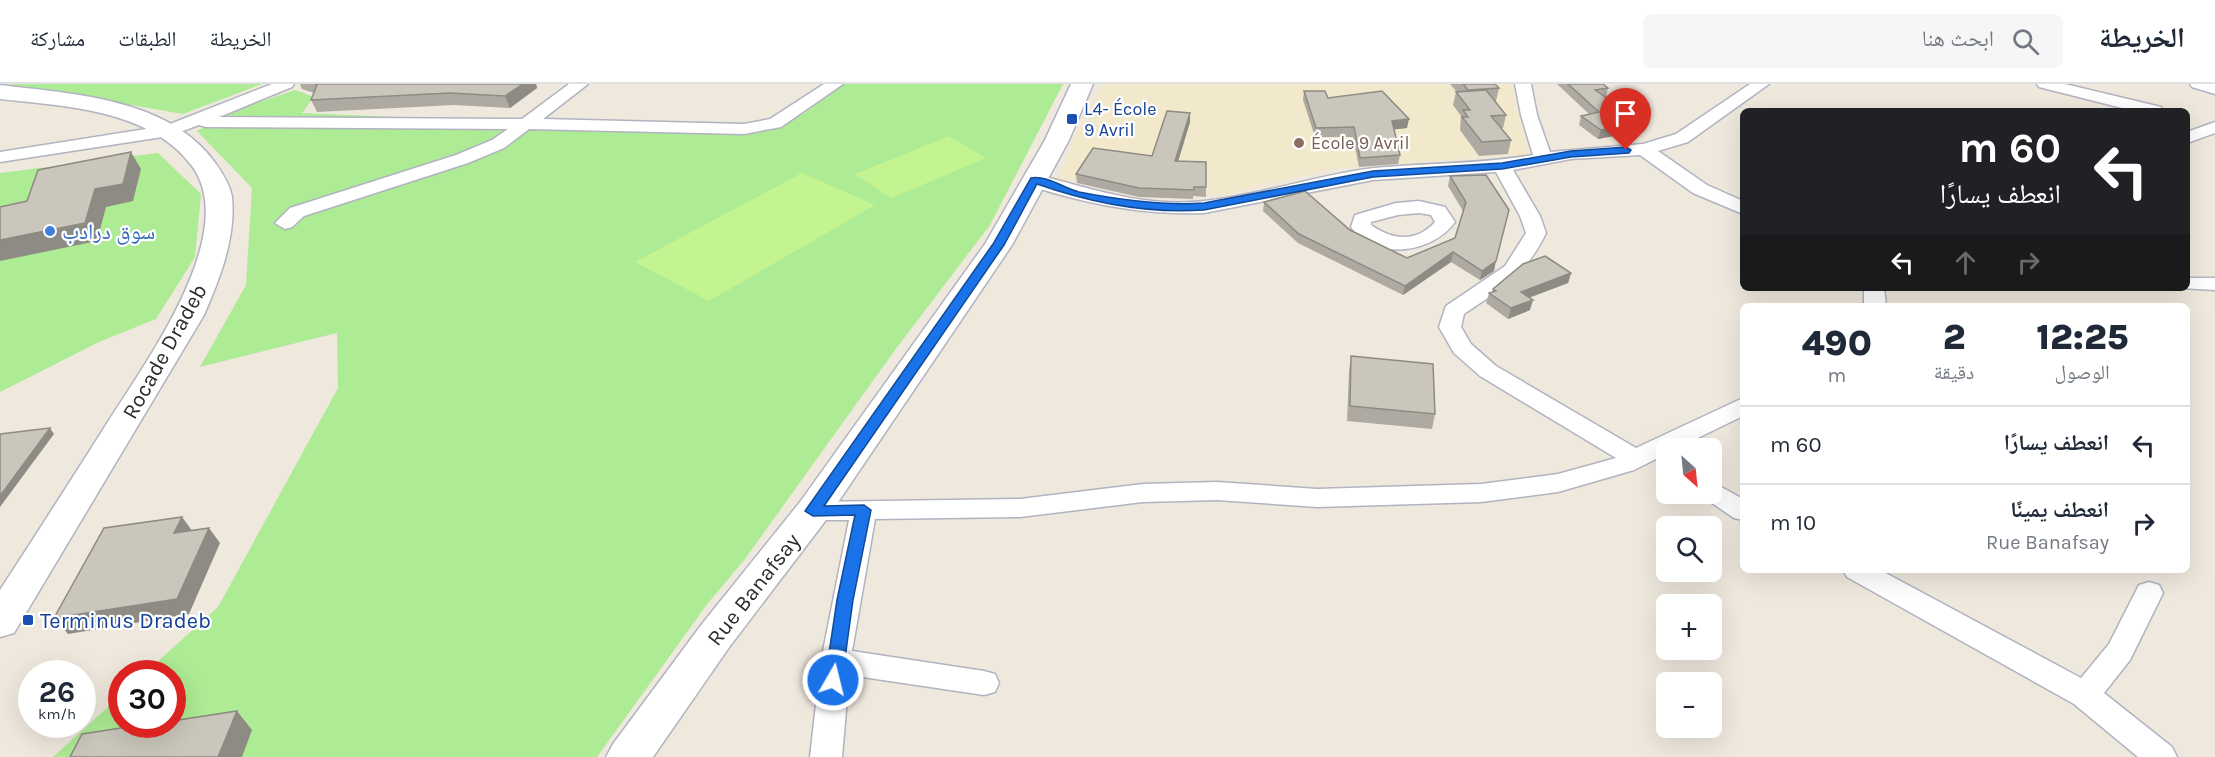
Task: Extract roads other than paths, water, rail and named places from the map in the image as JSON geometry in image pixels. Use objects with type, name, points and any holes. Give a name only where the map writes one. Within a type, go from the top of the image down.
[{"type":"street","points":[[0,157],[169,131],[286,84]]},
{"type":"street","points":[[285,223],[297,212],[471,156],[498,144],[515,134],[525,124],[580,84]]},
{"type":"street","points":[[206,122],[403,121],[757,128],[782,120],[835,84]]},
{"type":"street","name":"Rue Banafsay","points":[[628,757],[716,635],[813,511],[998,245],[1083,84]]},
{"type":"street","points":[[1523,84],[1529,115],[1544,158]]},
{"type":"street","points":[[1034,180],[1074,194],[1120,203],[1176,208],[1204,207],[1373,174],[1502,166],[1544,158],[1644,149],[1682,138],[1761,84]]},
{"type":"street","points":[[2045,84],[2143,108]]},
{"type":"street","points":[[2198,84],[2215,89]]},
{"type":"street","name":"Rocade Dradeb","points":[[0,92],[57,99],[110,111],[169,131],[192,150],[206,167],[219,195],[216,236],[209,268],[186,319],[76,502],[0,622]]},
{"type":"street","points":[[2190,121],[2215,127]]},
{"type":"street","points":[[2190,137],[2215,127]]},
{"type":"street","points":[[1644,149],[1700,189],[1740,207]]},
{"type":"street","points":[[1502,166],[1530,216],[1536,233],[1527,255],[1503,279],[1454,311],[1450,327],[1462,348],[1488,371],[1651,458]]},
{"type":"street","points":[[1373,174],[1396,209]]},
{"type":"street","points":[[1432,208],[1443,216],[1445,222],[1434,234],[1411,249],[1386,242],[1361,227],[1362,219],[1396,209],[1432,208]]},
{"type":"street","points":[[2190,284],[2215,284]]},
{"type":"street","points":[[813,511],[1020,507],[1143,493],[1217,491],[1317,498],[1481,493],[1558,483],[1651,458],[1740,408]]},
{"type":"street","points":[[1722,497],[1740,509]]},
{"type":"street","points":[[826,757],[836,662],[864,510]]},
{"type":"street","points":[[1862,573],[2085,695],[2161,757]]},
{"type":"street","points":[[2085,695],[2120,652],[2149,593]]},
{"type":"street","points":[[836,662],[984,683]]},
{"type":"place","name":"L4- École 9 Avril","points":[[1072,119]]},
{"type":"place","name":"École 9 Avril","points":[[1299,143]]},
{"type":"place","name":"سوق درادب","points":[[50,231]]},
{"type":"place","name":"Terminus Dradeb","points":[[28,620]]}]
